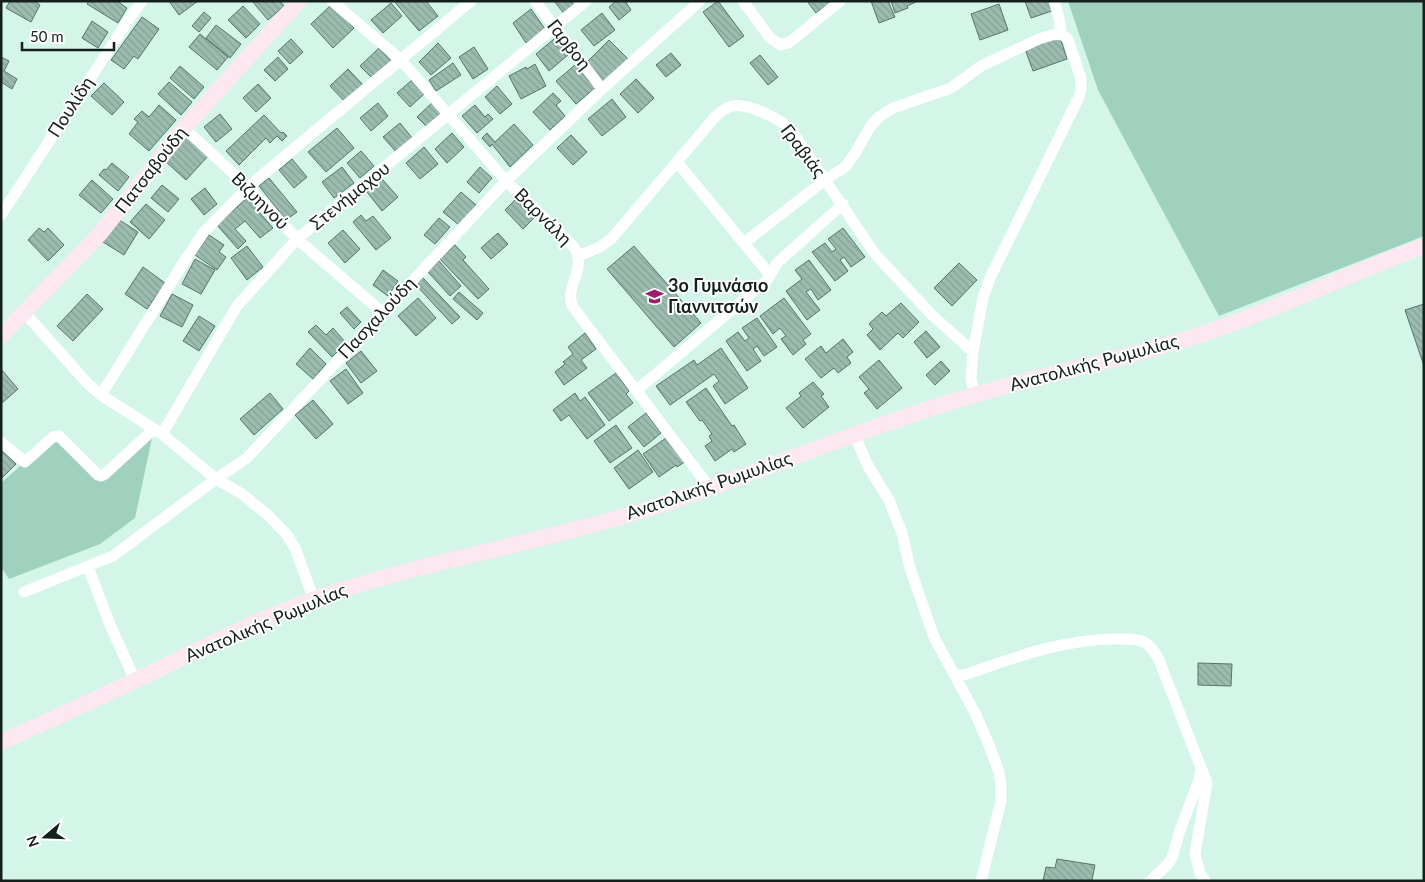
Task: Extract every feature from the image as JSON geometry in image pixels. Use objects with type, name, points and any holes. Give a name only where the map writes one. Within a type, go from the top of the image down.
[{"type":"street","name":"Πουλίδη","points":[[1,215],[142,1]]},
{"type":"street","name":"Βαρνάλη","points":[[332,1],[401,60],[506,181],[574,247],[579,264],[570,303],[710,488]]},
{"type":"street","points":[[101,396],[204,232],[248,187],[471,1]]},
{"type":"street","name":"Γαρβοη","points":[[535,1],[602,89]]},
{"type":"street","name":"Στενήμαχου","points":[[1,442],[24,462],[53,437],[59,436],[98,475],[105,474],[158,432],[237,306],[297,239],[586,1]]},
{"type":"street","name":"Πασχαλούδη","points":[[24,592],[104,561],[247,458],[506,181],[602,89],[700,1]]},
{"type":"street","points":[[744,1],[770,38],[781,45],[790,42],[840,1]]},
{"type":"street","points":[[1054,1],[1061,34]]},
{"type":"street","name":"Πατσαβούδη","points":[[1,336],[98,236],[184,128],[298,2]]},
{"type":"street","points":[[744,243],[845,166],[854,155],[870,127],[884,113],[893,108],[951,88],[981,66],[1039,39],[1061,34],[1068,39],[1081,79],[1081,89],[1079,97],[990,278],[973,352],[971,377],[974,395]]},
{"type":"street","name":"Γραβιάς","points":[[578,256],[600,247],[612,238],[715,117],[731,106],[739,106],[776,118],[792,131],[843,204],[865,240],[884,264],[932,315],[973,352]]},
{"type":"street","name":"Βιζυηνού","points":[[184,128],[248,187],[297,239],[382,312]]},
{"type":"street","points":[[677,162],[770,275]]},
{"type":"street","points":[[637,390],[768,279],[778,263],[843,204]]},
{"type":"street","name":"Ανατολικής Ρωμυλίας","points":[[1,742],[228,636],[314,600],[366,582],[626,515],[710,488],[854,434],[974,395],[1173,343],[1217,329],[1310,294],[1358,271],[1424,246]]},
{"type":"street","points":[[25,313],[101,396],[158,432],[216,479],[242,494],[269,516],[288,535],[301,562],[314,600]]},
{"type":"street","points":[[854,434],[894,513],[902,533],[910,568],[929,627],[975,713],[990,745],[999,772],[1001,801],[981,881]]},
{"type":"street","points":[[88,568],[111,627],[135,680]]},
{"type":"street","points":[[955,676],[967,674],[1036,650],[1104,639],[1144,642],[1154,650],[1201,764],[1207,788],[1195,854],[1200,873],[1205,881]]},
{"type":"street","points":[[1150,881],[1172,858],[1180,830],[1199,780],[1201,764]]},
{"type":"green space","points":[[1068,1],[1424,1],[1424,236],[1219,316],[1098,90]]},
{"type":"green space","points":[[154,429],[135,518],[100,544],[9,579],[1,567],[1,483],[53,437],[98,475]]},
{"type":"building","points":[[10,1],[34,1],[40,5],[31,22],[6,8]]},
{"type":"building","points":[[89,1],[117,1],[127,8],[118,23],[87,4]]},
{"type":"building","points":[[169,1],[198,1],[179,15]]},
{"type":"building","points":[[252,1],[280,1],[284,6],[268,20]]},
{"type":"building","points":[[394,1],[426,1],[438,16],[419,31]]},
{"type":"building","points":[[554,1],[571,1],[576,8],[566,16]]},
{"type":"building","points":[[616,1],[625,1],[631,10],[619,20],[609,7]]},
{"type":"building","points":[[718,1],[744,36],[729,47],[703,12]]},
{"type":"building","points":[[807,1],[831,1],[831,2],[816,13]]},
{"type":"building","points":[[871,1],[888,1],[895,17],[879,23]]},
{"type":"building","points":[[891,1],[916,2],[907,6],[908,8],[895,13]]},
{"type":"building","points":[[1025,1],[1049,1],[1052,11],[1031,18]]},
{"type":"building","points":[[391,3],[402,16],[383,33],[371,20]]},
{"type":"building","points":[[332,4],[354,28],[333,48],[311,24]]},
{"type":"building","points":[[999,4],[1008,30],[980,40],[971,14]]},
{"type":"building","points":[[243,6],[260,24],[246,38],[228,20]]},
{"type":"building","points":[[531,9],[545,29],[526,43],[513,23]]},
{"type":"building","points":[[204,12],[211,18],[199,32],[192,26]]},
{"type":"building","points":[[602,13],[615,30],[594,46],[581,30]]},
{"type":"building","points":[[142,17],[159,29],[138,59],[134,56],[124,69],[111,60]]},
{"type":"building","points":[[92,21],[108,32],[98,48],[82,38]]},
{"type":"building","points":[[216,25],[241,44],[230,58],[206,38]]},
{"type":"building","points":[[200,34],[228,57],[217,70],[189,47]]},
{"type":"building","points":[[1060,37],[1067,59],[1033,71],[1025,49]]},
{"type":"building","points":[[291,39],[303,52],[290,64],[278,51]]},
{"type":"building","points":[[554,39],[568,55],[549,71],[536,54]]},
{"type":"building","points":[[609,40],[628,59],[604,82],[586,63]]},
{"type":"building","points":[[438,43],[451,58],[431,75],[419,62]]},
{"type":"building","points":[[474,47],[488,69],[473,79],[459,57]]},
{"type":"building","points":[[379,48],[392,62],[373,79],[360,66]]},
{"type":"building","points":[[671,53],[681,65],[666,77],[656,65]]},
{"type":"building","points":[[760,55],[778,77],[768,85],[750,63]]},
{"type":"building","points":[[1,57],[9,61],[4,71],[17,79],[12,89],[1,82]]},
{"type":"building","points":[[278,57],[288,69],[275,81],[264,70]]},
{"type":"building","points":[[453,63],[461,75],[436,91],[429,80]]},
{"type":"building","points":[[535,64],[546,86],[521,99],[509,76]]},
{"type":"building","points":[[575,65],[595,88],[576,104],[556,81]]},
{"type":"building","points":[[180,66],[204,87],[194,99],[170,78]]},
{"type":"building","points":[[348,69],[365,87],[347,104],[330,86]]},
{"type":"building","points":[[636,79],[654,98],[638,113],[620,94]]},
{"type":"building","points":[[412,80],[424,94],[410,107],[397,93]]},
{"type":"building","points":[[169,82],[192,102],[181,115],[158,94]]},
{"type":"building","points":[[104,83],[124,102],[112,115],[91,96]]},
{"type":"building","points":[[258,84],[271,98],[256,112],[243,98]]},
{"type":"building","points":[[497,86],[512,104],[500,114],[485,97]]},
{"type":"building","points":[[553,93],[561,101],[556,105],[565,116],[550,130],[533,112]]},
{"type":"building","points":[[612,99],[626,117],[602,136],[588,119]]},
{"type":"building","points":[[433,102],[446,116],[430,130],[417,117]]},
{"type":"building","points":[[378,103],[388,116],[371,131],[360,118]]},
{"type":"building","points":[[159,105],[176,120],[149,151],[129,134],[138,122],[134,119],[142,111],[149,117]]},
{"type":"building","points":[[475,105],[485,117],[488,114],[493,119],[477,133],[462,116]]},
{"type":"building","points":[[220,114],[232,129],[216,142],[204,127]]},
{"type":"building","points":[[264,115],[281,133],[283,132],[287,136],[282,141],[277,136],[270,143],[266,138],[239,165],[226,151]]},
{"type":"building","points":[[400,123],[413,139],[397,153],[383,137]]},
{"type":"building","points":[[514,124],[533,145],[510,167],[492,144],[490,147],[482,138],[487,133],[495,142]]},
{"type":"building","points":[[337,128],[354,148],[326,172],[308,152]]},
{"type":"building","points":[[452,133],[464,147],[447,163],[435,149]]},
{"type":"building","points":[[571,135],[587,152],[573,165],[557,148]]},
{"type":"building","points":[[188,136],[209,155],[186,180],[165,161]]},
{"type":"building","points":[[424,147],[438,164],[420,179],[406,163]]},
{"type":"building","points":[[361,151],[374,166],[360,178],[347,163]]},
{"type":"building","points":[[292,159],[307,177],[294,188],[279,170]]},
{"type":"building","points":[[112,163],[129,177],[118,191],[99,175]]},
{"type":"building","points":[[342,167],[354,183],[334,198],[322,182]]},
{"type":"building","points":[[480,167],[492,178],[479,193],[467,182]]},
{"type":"building","points":[[269,178],[297,212],[286,220],[259,186]]},
{"type":"building","points":[[382,179],[398,197],[382,211],[367,192]]},
{"type":"building","points":[[92,180],[113,199],[101,213],[79,195]]},
{"type":"building","points":[[162,185],[179,199],[168,212],[151,198]]},
{"type":"building","points":[[205,188],[217,204],[204,215],[191,199]]},
{"type":"building","points":[[461,192],[476,205],[459,225],[443,212]]},
{"type":"building","points":[[247,198],[273,228],[260,238],[245,221],[235,229],[246,241],[238,249],[217,225]]},
{"type":"building","points":[[517,198],[535,217],[523,229],[505,210]]},
{"type":"building","points":[[146,204],[165,220],[149,239],[130,222]]},
{"type":"building","points":[[361,215],[366,221],[373,216],[391,238],[376,250],[353,222]]},
{"type":"building","points":[[439,218],[450,227],[435,244],[424,235]]},
{"type":"building","points":[[118,219],[138,232],[124,255],[103,242]]},
{"type":"building","points":[[39,228],[44,232],[48,228],[64,245],[48,261],[28,240]]},
{"type":"building","points":[[843,228],[865,257],[851,267],[844,257],[840,260],[848,271],[835,281],[812,252],[825,243],[832,252],[836,249],[828,239]]},
{"type":"building","points":[[343,230],[360,249],[345,263],[328,243]]},
{"type":"building","points":[[498,233],[508,244],[491,259],[481,248]]},
{"type":"building","points":[[209,235],[224,245],[219,252],[226,257],[217,270],[195,255]]},
{"type":"building","points":[[455,245],[466,257],[463,260],[489,289],[478,299],[440,259]]},
{"type":"building","points":[[247,246],[263,267],[247,280],[231,258]]},
{"type":"building","name":"3ο Γυμνάσιο Γιαννιτσών","points":[[634,246],[701,323],[674,347],[607,269]]},
{"type":"building","points":[[195,259],[215,270],[201,294],[182,284]]},
{"type":"building","points":[[809,260],[831,290],[818,300],[811,289],[806,292],[820,310],[807,320],[786,291],[802,279],[795,270]]},
{"type":"building","points":[[439,261],[461,286],[450,296],[428,272]]},
{"type":"building","points":[[959,263],[977,280],[952,306],[934,288]]},
{"type":"building","points":[[143,267],[165,283],[147,309],[125,294]]},
{"type":"building","points":[[383,270],[398,281],[388,296],[373,285]]},
{"type":"building","points":[[423,278],[460,317],[452,324],[416,285]]},
{"type":"building","points":[[459,292],[483,313],[477,320],[453,299]]},
{"type":"building","points":[[87,294],[103,309],[73,341],[57,326]]},
{"type":"building","points":[[172,294],[193,305],[182,327],[160,316]]},
{"type":"building","points":[[418,298],[436,318],[416,336],[398,316]]},
{"type":"building","points":[[784,298],[811,334],[803,340],[806,344],[793,355],[781,339],[786,336],[780,328],[773,334],[760,316]]},
{"type":"building","points":[[901,303],[919,322],[903,338],[898,333],[880,350],[867,335],[873,329],[869,324],[882,312],[886,316]]},
{"type":"building","points":[[1424,304],[1424,366],[1405,310]]},
{"type":"building","points":[[347,307],[361,322],[354,329],[340,313]]},
{"type":"building","points":[[199,316],[215,326],[199,351],[183,341]]},
{"type":"building","points":[[757,318],[777,347],[764,356],[757,346],[753,349],[761,361],[747,371],[726,341],[738,332],[745,341],[749,338],[742,328]]},
{"type":"building","points":[[316,325],[326,335],[333,328],[346,343],[332,357],[308,332]]},
{"type":"building","points":[[926,331],[940,347],[927,358],[914,342]]},
{"type":"building","points":[[585,333],[596,349],[581,360],[587,368],[564,385],[555,372],[573,354],[568,347]]},
{"type":"building","points":[[843,339],[853,352],[847,357],[851,363],[838,373],[834,368],[821,378],[805,359],[821,346],[826,353]]},
{"type":"building","points":[[310,348],[326,364],[313,379],[296,364]]},
{"type":"building","points":[[721,348],[748,388],[725,404],[713,386],[719,381],[714,374],[670,405],[656,386],[694,360],[697,365]]},
{"type":"building","points":[[361,351],[377,371],[361,383],[346,363]]},
{"type":"building","points":[[879,360],[902,388],[877,409],[864,393],[869,389],[859,377]]},
{"type":"building","points":[[941,361],[950,371],[935,385],[926,375]]},
{"type":"building","points":[[1,369],[18,389],[2,403],[1,402]]},
{"type":"building","points":[[346,369],[363,393],[348,404],[330,381]]},
{"type":"building","points":[[616,373],[629,391],[626,394],[633,403],[609,421],[588,393]]},
{"type":"building","points":[[813,382],[824,394],[821,396],[829,407],[803,428],[786,408],[801,396],[799,393]]},
{"type":"building","points":[[706,388],[746,444],[734,452],[732,449],[715,461],[705,446],[712,441],[709,436],[712,434],[686,402]]},
{"type":"building","points":[[270,393],[283,409],[254,435],[240,419]]},
{"type":"building","points":[[575,393],[580,401],[585,397],[605,425],[587,439],[569,415],[561,421],[553,410]]},
{"type":"building","points":[[313,400],[333,424],[316,439],[295,415]]},
{"type":"building","points":[[646,413],[661,433],[644,447],[628,427]]},
{"type":"building","points":[[616,425],[632,448],[610,463],[594,441]]},
{"type":"building","points":[[669,436],[686,461],[677,467],[676,465],[659,477],[643,454]]},
{"type":"building","points":[[1,450],[16,464],[1,479]]},
{"type":"building","points":[[638,450],[653,472],[629,489],[614,468]]},
{"type":"building","points":[[1198,663],[1232,664],[1231,686],[1198,685]]},
{"type":"building","points":[[1057,859],[1095,865],[1092,880],[1094,881],[1043,881],[1046,867],[1055,868]]},
{"type":"place","name":"3ο Γυμνάσιο Γιαννιτσών","points":[[654,296]]}]
